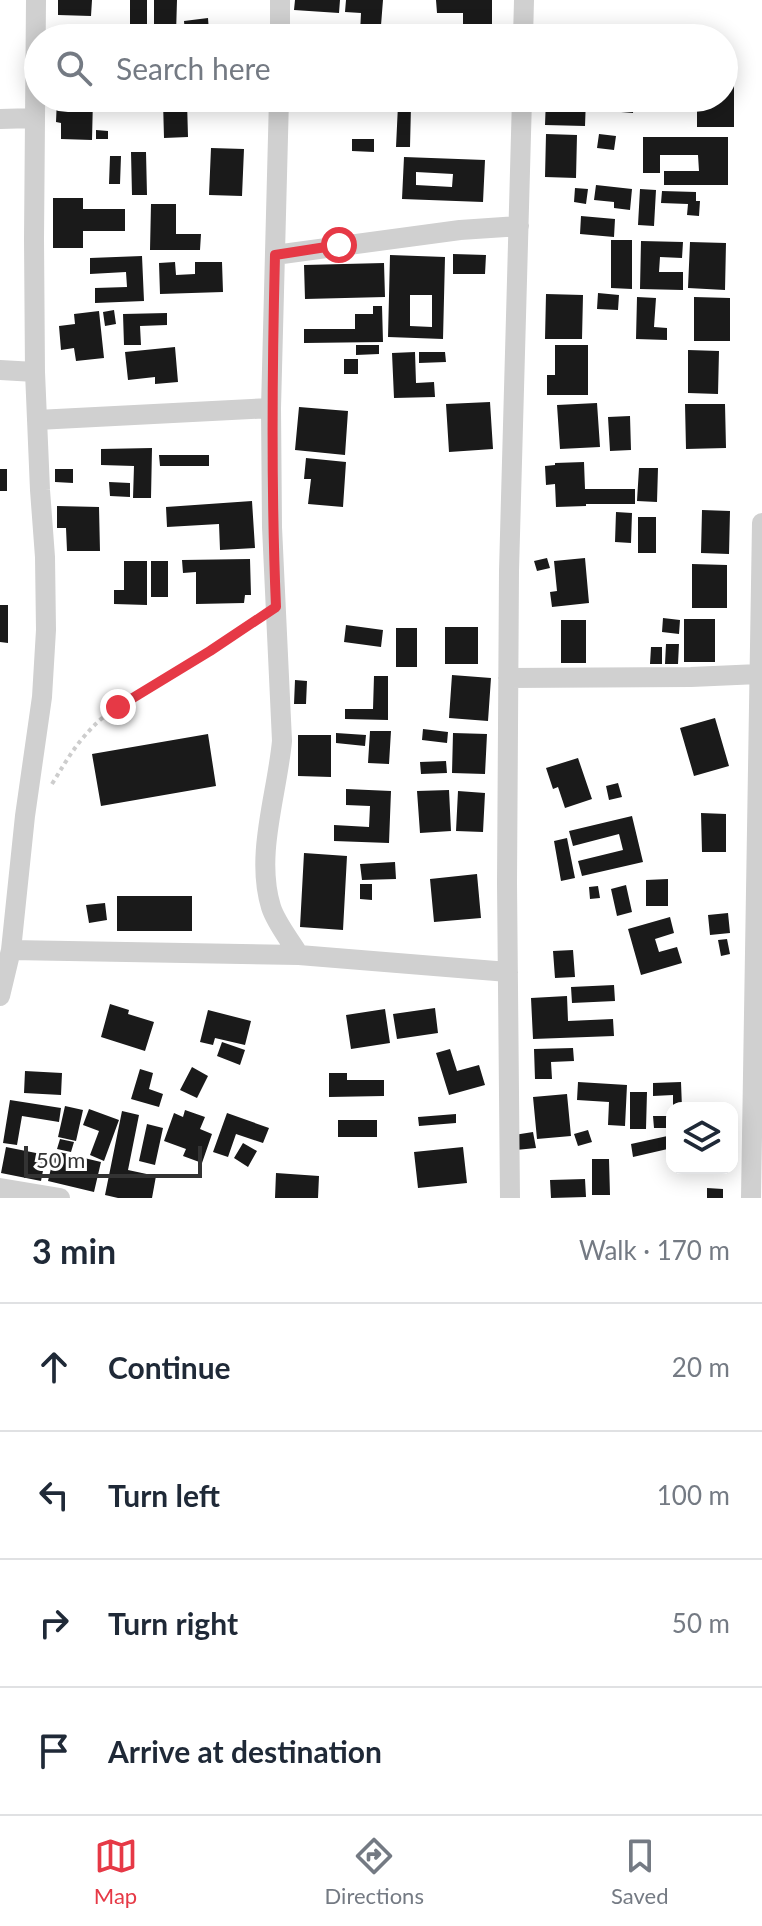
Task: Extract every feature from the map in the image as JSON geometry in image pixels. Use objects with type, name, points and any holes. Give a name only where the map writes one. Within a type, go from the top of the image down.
[{"type":"street","points":[[36,0],[36,24]]},
{"type":"street","points":[[280,0],[280,24]]},
{"type":"street","points":[[523,24],[524,0]]},
{"type":"street","points":[[0,996],[11,950],[25,816],[42,697],[46,630],[35,372],[34,112]]},
{"type":"street","points":[[279,112],[271,408],[272,527],[282,741],[266,845],[265,880],[272,910],[299,955]]},
{"type":"street","points":[[510,1198],[509,571],[522,112]]},
{"type":"street","points":[[0,119],[34,118]]},
{"type":"street","points":[[275,255],[460,230],[519,226]]},
{"type":"street","points":[[0,370],[35,372]]},
{"type":"street","points":[[37,420],[271,408]]},
{"type":"street","points":[[751,1198],[757,1162],[762,523]]},
{"type":"street","points":[[508,678],[759,674]]},
{"type":"street","points":[[11,950],[299,955],[508,972]]},
{"type":"street","points":[[0,1188],[60,1198]]},
{"type":"path","points":[[51,786],[72,750],[101,719],[276,607]]},
{"type":"building","points":[[58,0],[92,0],[91,16],[58,15]]},
{"type":"building","points":[[130,0],[147,0],[147,24],[130,24]]},
{"type":"building","points":[[154,0],[177,0],[176,24],[154,24]]},
{"type":"building","points":[[295,0],[340,0],[339,13],[294,10]]},
{"type":"building","points":[[346,0],[383,0],[381,24],[360,24],[361,13],[345,12]]},
{"type":"building","points":[[436,0],[492,0],[492,24],[463,24],[463,13],[437,13]]},
{"type":"building","points":[[208,18],[208,24],[184,24],[184,21]]},
{"type":"building","points":[[56,112],[93,112],[92,140],[61,139],[61,123],[56,122]]},
{"type":"building","points":[[163,112],[187,112],[188,137],[164,138]]},
{"type":"building","points":[[398,112],[411,112],[410,147],[396,147]]},
{"type":"building","points":[[545,112],[586,112],[585,126],[545,125]]},
{"type":"building","points":[[697,112],[734,112],[734,127],[697,127]]},
{"type":"building","points":[[96,130],[108,131],[108,139],[96,139]]},
{"type":"building","points":[[546,134],[577,135],[576,178],[545,177]]},
{"type":"building","points":[[599,134],[616,136],[614,150],[597,148]]},
{"type":"building","points":[[643,137],[728,137],[728,185],[664,185],[664,171],[699,171],[698,155],[660,155],[660,173],[643,173]]},
{"type":"building","points":[[352,139],[374,139],[374,152],[352,151]]},
{"type":"building","points":[[211,148],[244,149],[242,196],[209,195]]},
{"type":"building","points":[[131,152],[146,152],[147,195],[132,195]]},
{"type":"building","points":[[110,156],[121,156],[120,184],[109,184]]},
{"type":"building","points":[[404,157],[485,160],[483,202],[402,199]],"holes":[[[416,172],[453,174],[452,187],[416,185]]]},
{"type":"building","points":[[596,185],[632,189],[630,210],[614,208],[614,202],[594,200]]},
{"type":"building","points":[[575,188],[588,189],[586,204],[574,202]]},
{"type":"building","points":[[640,189],[656,190],[654,226],[638,225]]},
{"type":"building","points":[[662,191],[696,192],[696,201],[700,201],[699,216],[687,215],[688,204],[661,203]]},
{"type":"building","points":[[53,198],[83,198],[83,209],[125,209],[125,231],[83,231],[83,248],[53,248]]},
{"type":"building","points":[[151,204],[176,204],[176,234],[201,234],[200,250],[150,250]]},
{"type":"building","points":[[581,216],[615,219],[614,237],[580,234]]},
{"type":"building","points":[[611,240],[632,240],[632,289],[611,288]]},
{"type":"building","points":[[641,241],[683,242],[682,258],[660,257],[659,272],[683,272],[683,290],[640,289]]},
{"type":"building","points":[[690,242],[726,243],[725,290],[688,288]]},
{"type":"building","points":[[453,254],[486,255],[485,274],[453,274]]},
{"type":"building","points":[[390,255],[445,257],[443,339],[388,337]],"holes":[[[410,295],[432,295],[432,327],[410,326]]]},
{"type":"building","points":[[142,256],[144,301],[95,303],[95,288],[127,287],[126,272],[90,274],[90,258]]},
{"type":"building","points":[[175,262],[176,275],[195,274],[195,262],[222,262],[223,292],[160,294],[159,263]]},
{"type":"building","points":[[384,263],[385,297],[305,299],[304,265]]},
{"type":"building","points":[[598,293],[619,295],[618,310],[597,309]]},
{"type":"building","points":[[546,294],[583,295],[582,339],[545,339]]},
{"type":"building","points":[[637,297],[656,298],[654,327],[667,328],[667,340],[636,339]]},
{"type":"building","points":[[694,297],[730,298],[730,341],[694,341]]},
{"type":"building","points":[[373,306],[382,306],[383,342],[304,343],[304,329],[355,329],[355,314],[373,314]]},
{"type":"building","points":[[114,310],[116,324],[105,326],[103,312]]},
{"type":"building","points":[[99,311],[104,358],[76,361],[74,348],[61,350],[59,326],[75,324],[74,314]]},
{"type":"building","points":[[167,313],[167,325],[140,326],[141,345],[124,345],[123,314]]},
{"type":"building","points":[[356,345],[379,345],[379,354],[356,355]]},
{"type":"building","points":[[555,345],[588,345],[588,395],[547,395],[547,375],[555,375]]},
{"type":"building","points":[[175,347],[178,382],[155,384],[155,377],[128,380],[125,352]]},
{"type":"building","points":[[688,350],[719,351],[718,394],[688,393]]},
{"type":"building","points":[[415,352],[416,383],[434,382],[435,397],[394,398],[392,353]]},
{"type":"building","points":[[419,352],[445,352],[446,362],[419,363]]},
{"type":"building","points":[[344,359],[358,359],[358,374],[344,374]]},
{"type":"building","points":[[490,402],[493,449],[449,452],[446,404]]},
{"type":"building","points":[[597,403],[600,447],[560,449],[557,405]]},
{"type":"building","points":[[685,404],[725,404],[726,448],[686,449]]},
{"type":"building","points":[[299,407],[348,411],[345,455],[295,450]]},
{"type":"building","points":[[630,416],[631,450],[610,451],[608,417]]},
{"type":"building","points":[[152,448],[151,498],[133,498],[134,466],[101,465],[101,449]]},
{"type":"building","points":[[159,455],[209,455],[209,466],[160,466]]},
{"type":"building","points":[[306,458],[346,462],[343,507],[308,504],[311,479],[304,479]]},
{"type":"building","points":[[584,462],[585,489],[635,489],[635,504],[556,507],[555,484],[546,485],[545,466]]},
{"type":"building","points":[[639,468],[658,468],[657,502],[637,501]]},
{"type":"building","points":[[0,469],[7,469],[7,491],[0,491]]},
{"type":"building","points":[[55,469],[73,469],[73,483],[55,482]]},
{"type":"building","points":[[109,482],[130,483],[130,497],[110,496]]},
{"type":"building","points":[[252,501],[255,548],[220,550],[219,524],[167,527],[166,507]]},
{"type":"building","points":[[57,506],[99,507],[100,551],[67,551],[66,528],[57,528]]},
{"type":"building","points":[[702,510],[730,511],[729,554],[701,553]]},
{"type":"building","points":[[616,512],[632,513],[631,543],[615,542]]},
{"type":"building","points":[[638,517],[656,517],[656,553],[638,553]]},
{"type":"building","points":[[547,558],[550,568],[537,571],[534,561]]},
{"type":"building","points":[[585,558],[589,603],[552,607],[550,592],[557,591],[554,561]]},
{"type":"building","points":[[250,559],[251,595],[245,595],[244,603],[196,604],[196,572],[183,573],[182,560]]},
{"type":"building","points":[[124,561],[147,561],[147,605],[114,604],[114,590],[124,590]]},
{"type":"building","points":[[151,561],[168,561],[168,597],[151,597]]},
{"type":"building","points":[[692,564],[727,565],[727,608],[692,608]]},
{"type":"building","points":[[0,605],[8,605],[8,643],[0,642]]},
{"type":"building","points":[[663,618],[680,620],[679,634],[662,632]]},
{"type":"building","points":[[684,619],[715,619],[715,662],[684,662]]},
{"type":"building","points":[[561,620],[586,620],[586,663],[561,663]]},
{"type":"building","points":[[346,625],[383,630],[381,647],[344,642]]},
{"type":"building","points":[[445,627],[478,627],[478,664],[445,664]]},
{"type":"building","points":[[396,628],[417,628],[417,667],[396,667]]},
{"type":"building","points":[[666,644],[679,644],[678,664],[665,664]]},
{"type":"building","points":[[651,647],[662,647],[662,664],[650,664]]},
{"type":"building","points":[[452,675],[491,678],[488,721],[449,718]]},
{"type":"building","points":[[374,676],[388,676],[388,720],[345,719],[345,709],[373,709]]},
{"type":"building","points":[[295,680],[307,681],[306,704],[294,704]]},
{"type":"building","points":[[715,718],[729,766],[694,776],[680,728]]},
{"type":"building","points":[[423,729],[448,732],[447,743],[422,740]]},
{"type":"building","points":[[370,731],[391,731],[389,764],[368,763]]},
{"type":"building","points":[[336,733],[366,735],[365,746],[336,743]]},
{"type":"building","points":[[453,733],[487,734],[485,774],[452,773]]},
{"type":"building","points":[[208,734],[216,786],[101,806],[92,754]]},
{"type":"building","points":[[298,735],[331,735],[331,777],[298,776]]},
{"type":"building","points":[[578,758],[592,799],[565,808],[558,787],[553,789],[546,768]]},
{"type":"building","points":[[446,761],[447,773],[421,774],[420,762]]},
{"type":"building","points":[[618,783],[622,797],[609,800],[606,786]]},
{"type":"building","points":[[346,789],[391,791],[389,843],[334,841],[334,825],[369,827],[370,806],[346,805]]},
{"type":"building","points":[[449,790],[451,831],[420,833],[417,791]]},
{"type":"building","points":[[458,791],[485,793],[483,832],[456,831]]},
{"type":"building","points":[[701,813],[726,814],[726,852],[702,852]]},
{"type":"building","points":[[632,816],[643,862],[582,876],[578,861],[623,850],[619,834],[573,846],[569,831]]},
{"type":"building","points":[[567,838],[575,878],[561,881],[554,841]]},
{"type":"building","points":[[304,853],[347,856],[343,930],[300,927]]},
{"type":"building","points":[[395,862],[396,879],[362,880],[360,864]]},
{"type":"building","points":[[477,874],[481,918],[434,922],[430,879]]},
{"type":"building","points":[[668,879],[668,906],[646,906],[646,880]]},
{"type":"building","points":[[360,884],[372,884],[372,900],[360,899]]},
{"type":"building","points":[[626,885],[632,912],[617,916],[611,889]]},
{"type":"building","points":[[598,886],[600,898],[590,899],[589,887]]},
{"type":"building","points":[[117,896],[192,896],[192,931],[117,931]]},
{"type":"building","points":[[105,903],[107,920],[89,923],[86,905]]},
{"type":"building","points":[[728,913],[730,933],[710,935],[708,915]]},
{"type":"building","points":[[670,917],[674,933],[655,939],[659,952],[677,947],[682,963],[641,975],[628,929]]},
{"type":"building","points":[[727,939],[730,954],[721,956],[718,940]]},
{"type":"building","points":[[573,950],[575,977],[555,978],[553,951]]},
{"type":"building","points":[[614,985],[615,1001],[572,1003],[571,987]]},
{"type":"building","points":[[567,996],[568,1021],[613,1019],[614,1036],[533,1039],[531,998]]},
{"type":"building","points":[[110,1004],[129,1010],[128,1014],[154,1022],[145,1051],[101,1037]]},
{"type":"building","points":[[435,1008],[438,1033],[397,1039],[393,1014]]},
{"type":"building","points":[[385,1009],[390,1043],[351,1049],[346,1015]]},
{"type":"building","points":[[208,1010],[251,1021],[245,1045],[215,1038],[213,1045],[200,1042]]},
{"type":"building","points":[[222,1042],[245,1050],[240,1065],[217,1056]]},
{"type":"building","points":[[573,1048],[574,1061],[551,1062],[552,1079],[535,1079],[534,1049]]},
{"type":"building","points":[[450,1049],[457,1071],[479,1065],[485,1085],[449,1095],[436,1053]]},
{"type":"building","points":[[192,1067],[208,1076],[197,1098],[180,1090]]},
{"type":"building","points":[[140,1069],[153,1073],[149,1089],[163,1094],[159,1107],[131,1099]]},
{"type":"building","points":[[25,1071],[62,1073],[61,1095],[24,1093]]},
{"type":"building","points":[[329,1073],[347,1073],[347,1080],[384,1080],[384,1096],[329,1097]]},
{"type":"building","points":[[578,1082],[627,1085],[625,1126],[608,1125],[609,1102],[577,1100]]},
{"type":"building","points":[[681,1082],[682,1102],[673,1102],[673,1095],[653,1096],[653,1083]]},
{"type":"building","points":[[630,1092],[647,1092],[646,1129],[630,1129]]},
{"type":"building","points":[[567,1094],[571,1136],[537,1139],[533,1097]]},
{"type":"building","points":[[10,1100],[61,1108],[59,1122],[22,1116],[17,1145],[3,1143]]},
{"type":"building","points":[[65,1106],[83,1110],[76,1141],[58,1137]]},
{"type":"building","points":[[89,1109],[119,1120],[104,1161],[90,1155],[99,1131],[83,1125]]},
{"type":"building","points":[[185,1110],[205,1117],[200,1129],[212,1134],[202,1163],[183,1156],[186,1149],[164,1141],[174,1113],[183,1117]]},
{"type":"building","points":[[122,1111],[139,1115],[128,1170],[156,1176],[152,1198],[105,1195]]},
{"type":"building","points":[[227,1113],[269,1128],[263,1143],[236,1134],[228,1157],[213,1152]]},
{"type":"building","points":[[456,1114],[456,1123],[419,1126],[418,1117]]},
{"type":"building","points":[[653,1116],[666,1116],[666,1128],[654,1128]]},
{"type":"building","points":[[338,1120],[377,1120],[377,1137],[338,1137]]},
{"type":"building","points":[[147,1124],[163,1128],[155,1165],[139,1161]]},
{"type":"building","points":[[588,1130],[592,1142],[578,1146],[574,1134]]},
{"type":"building","points":[[533,1132],[536,1148],[516,1150],[514,1135]]},
{"type":"building","points":[[666,1136],[666,1149],[633,1157],[631,1144]]},
{"type":"building","points":[[60,1139],[74,1142],[71,1152],[57,1149]]},
{"type":"building","points":[[243,1143],[257,1151],[248,1167],[234,1158]]},
{"type":"building","points":[[6,1147],[46,1155],[41,1181],[1,1173]]},
{"type":"building","points":[[463,1147],[467,1183],[418,1188],[414,1152]]},
{"type":"building","points":[[55,1151],[101,1162],[94,1192],[48,1181]]},
{"type":"building","points":[[592,1159],[609,1159],[610,1195],[592,1195]]},
{"type":"building","points":[[276,1173],[319,1176],[318,1198],[275,1198]]},
{"type":"building","points":[[585,1179],[586,1197],[551,1198],[550,1180]]},
{"type":"building","points":[[707,1188],[723,1189],[723,1198],[707,1198]]},
{"type":"route","points":[[118,707],[276,607],[271,408],[275,255],[339,245]]}]
